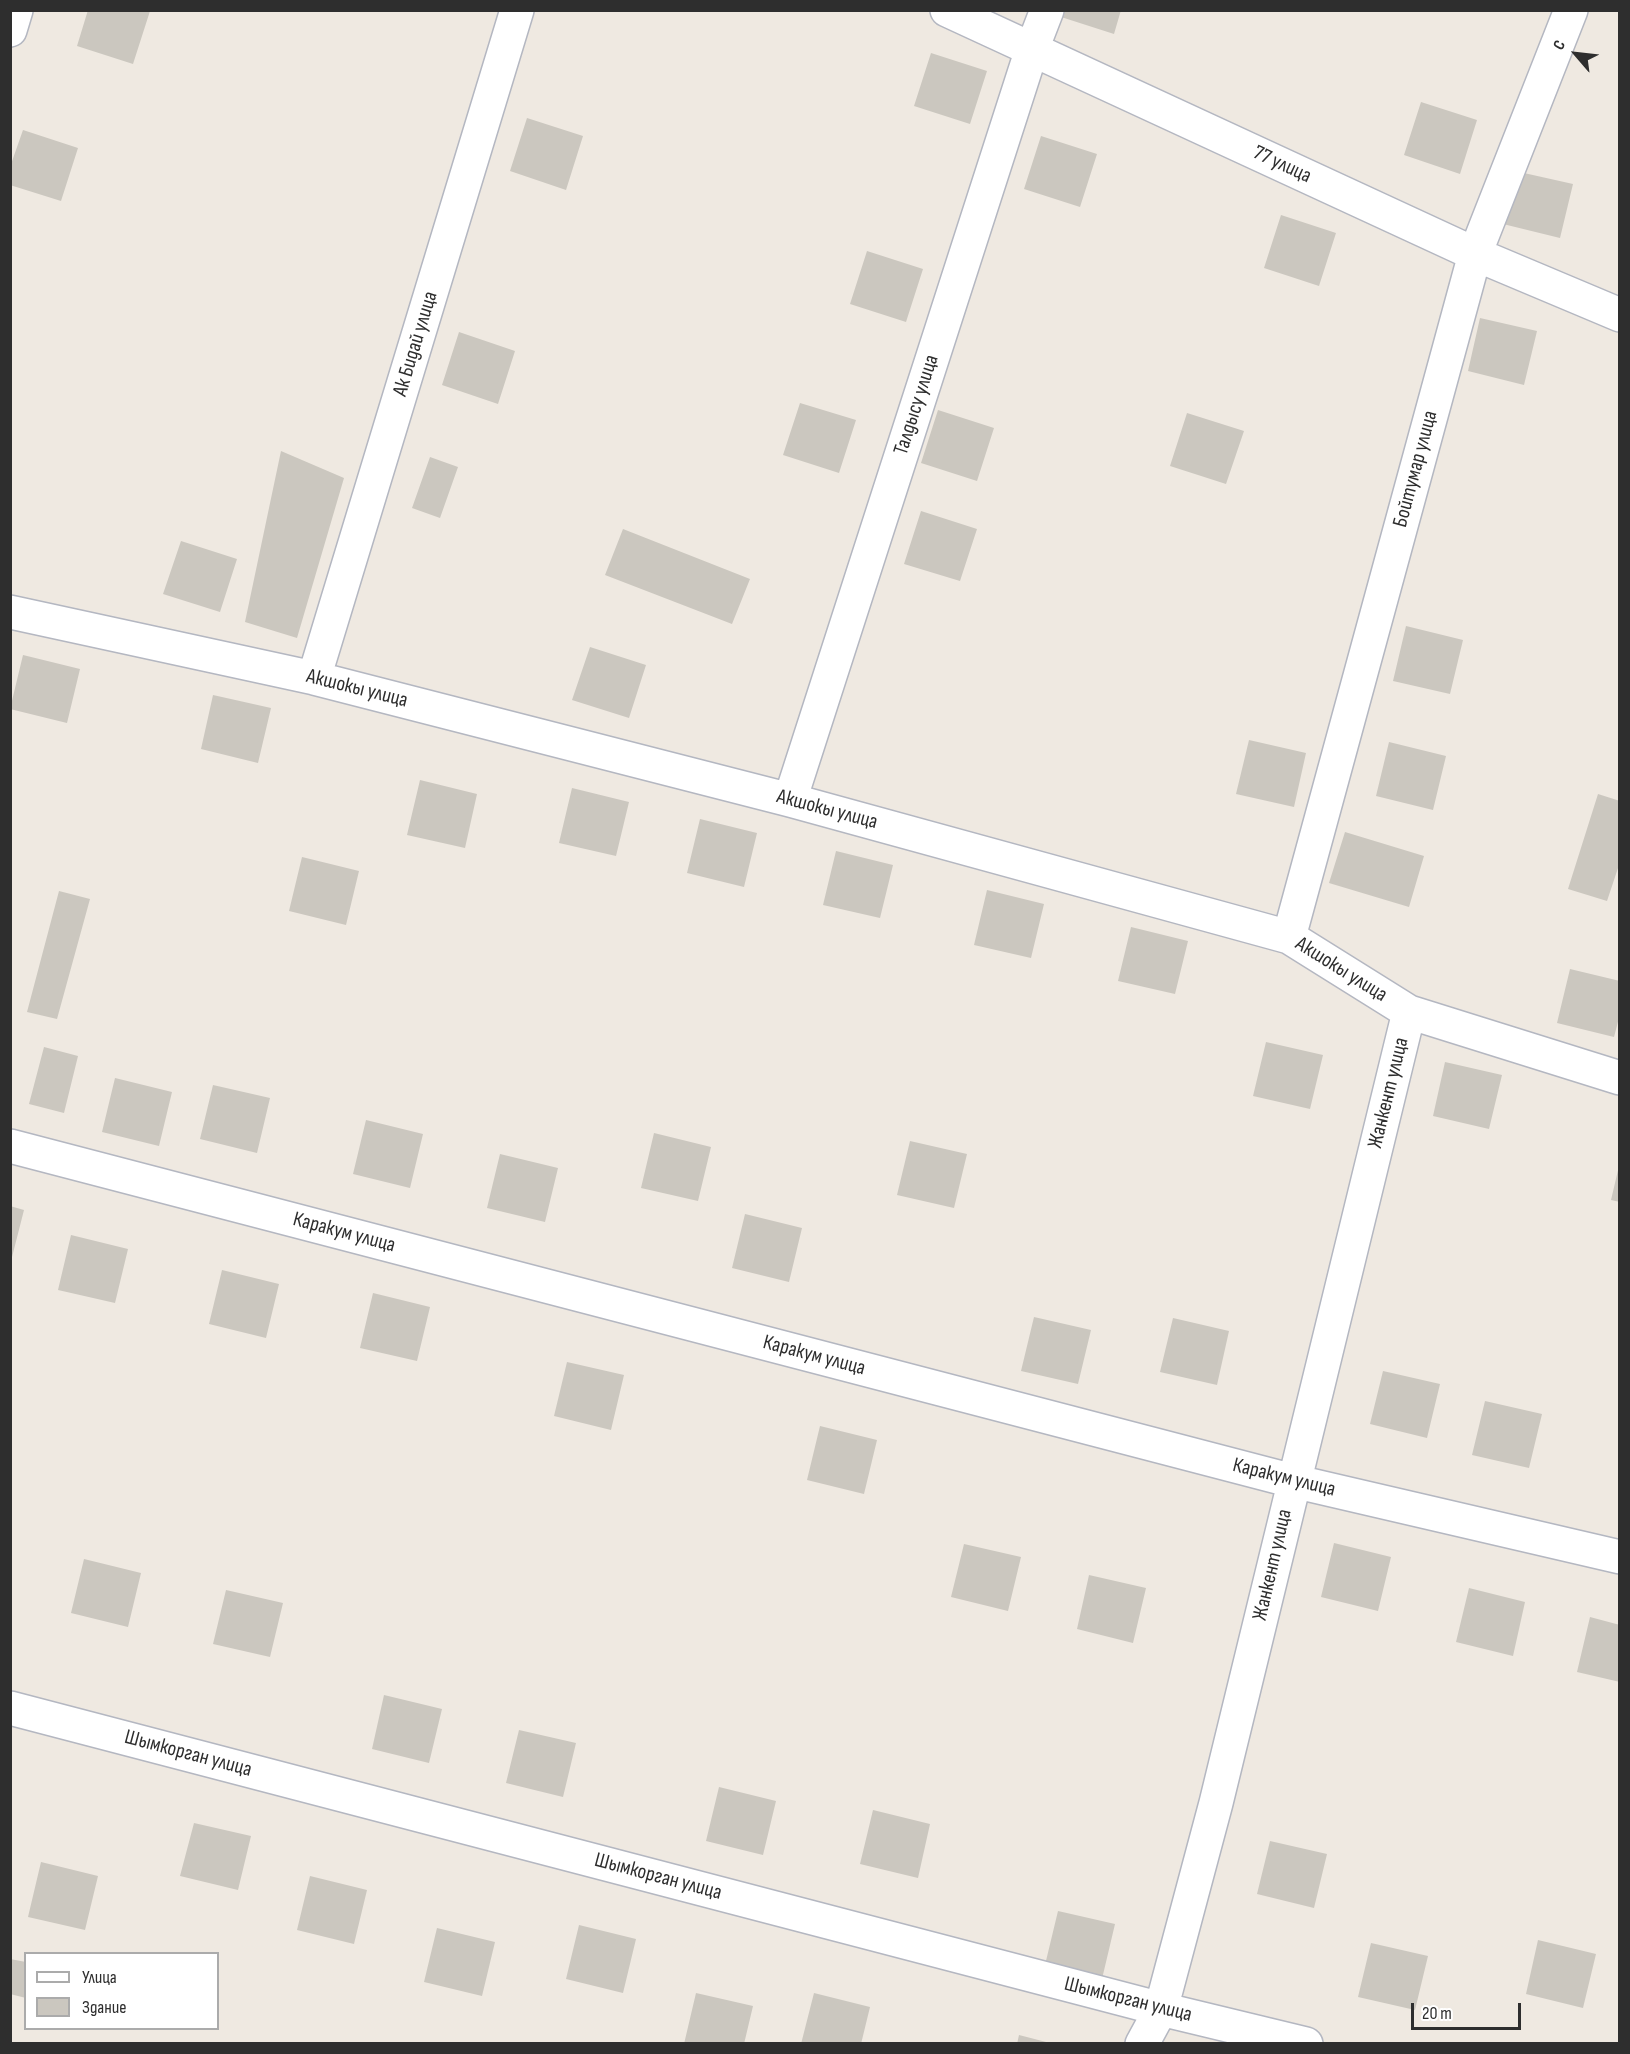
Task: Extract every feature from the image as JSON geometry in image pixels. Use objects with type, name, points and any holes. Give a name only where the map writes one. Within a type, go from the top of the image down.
[{"type":"street","points":[[10,30],[16,10]]},
{"type":"street","name":"Ак Бидай улица","points":[[314,678],[518,10]]},
{"type":"street","name":"77 улица","points":[[947,10],[1475,254],[1620,315]]},
{"type":"street","name":"Талдысу улица","points":[[790,800],[1032,48],[1047,10]]},
{"type":"street","name":"Бойтумар улица","points":[[1289,937],[1475,254],[1571,10]]},
{"type":"street","name":"Акшокы улица","points":[[10,612],[314,678],[790,800],[1289,937],[1409,1012],[1620,1078]]},
{"type":"street","name":"Жанкент улица","points":[[1142,2043],[1161,2009],[1216,1803],[1409,1012]]},
{"type":"street","name":"Каракум улица","points":[[10,1146],[1293,1481],[1620,1557]]},
{"type":"street","name":"Шымкорган улица","points":[[10,1708],[1161,2009],[1306,2043]]},
{"type":"building","points":[[88,10],[150,11],[133,64],[77,46]]},
{"type":"building","points":[[1060,10],[1121,10],[1114,34],[1058,16]]},
{"type":"building","points":[[931,53],[987,71],[970,124],[914,106]]},
{"type":"building","points":[[1421,102],[1477,120],[1460,174],[1404,155]]},
{"type":"building","points":[[527,118],[583,136],[566,190],[510,171]]},
{"type":"building","points":[[23,130],[78,148],[61,201],[10,185],[10,167]]},
{"type":"building","points":[[1041,136],[1097,154],[1080,207],[1024,189]]},
{"type":"building","points":[[1515,171],[1573,184],[1560,238],[1503,224]]},
{"type":"building","points":[[1281,215],[1336,233],[1319,286],[1264,268]]},
{"type":"building","points":[[867,251],[923,269],[906,322],[850,304]]},
{"type":"building","points":[[1480,318],[1537,331],[1524,385],[1468,371]]},
{"type":"building","points":[[459,332],[515,351],[498,404],[442,385]]},
{"type":"building","points":[[800,403],[856,420],[839,473],[783,455]]},
{"type":"building","points":[[938,410],[994,428],[977,481],[921,463]]},
{"type":"building","points":[[1187,413],[1244,431],[1226,484],[1170,466]]},
{"type":"building","points":[[281,451],[344,478],[297,638],[245,622]]},
{"type":"building","points":[[430,457],[458,467],[440,518],[412,508]]},
{"type":"building","points":[[921,511],[977,529],[960,581],[904,564]]},
{"type":"building","points":[[623,529],[750,579],[732,624],[605,575]]},
{"type":"building","points":[[181,541],[237,559],[220,612],[163,594]]},
{"type":"building","points":[[1406,626],[1463,640],[1450,694],[1393,681]]},
{"type":"building","points":[[590,647],[646,665],[629,718],[572,700]]},
{"type":"building","points":[[23,655],[80,669],[67,723],[10,709]]},
{"type":"building","points":[[213,695],[271,708],[258,763],[201,749]]},
{"type":"building","points":[[1249,740],[1306,753],[1294,807],[1236,794]]},
{"type":"building","points":[[1389,742],[1446,756],[1433,810],[1376,796]]},
{"type":"building","points":[[420,780],[477,794],[465,848],[407,835]]},
{"type":"building","points":[[572,788],[629,802],[616,856],[559,843]]},
{"type":"building","points":[[1598,794],[1620,801],[1620,862],[1607,901],[1568,889]]},
{"type":"building","points":[[700,819],[757,833],[744,887],[687,873]]},
{"type":"building","points":[[1345,832],[1424,856],[1409,907],[1329,883]]},
{"type":"building","points":[[836,851],[893,865],[880,918],[823,905]]},
{"type":"building","points":[[302,857],[359,871],[346,925],[289,911]]},
{"type":"building","points":[[987,890],[1044,904],[1031,958],[974,945]]},
{"type":"building","points":[[59,891],[90,899],[57,1019],[27,1012]]},
{"type":"building","points":[[1131,927],[1188,941],[1175,994],[1118,981]]},
{"type":"building","points":[[1570,969],[1620,981],[1620,1014],[1614,1037],[1557,1023]]},
{"type":"building","points":[[1266,1042],[1323,1055],[1310,1109],[1253,1096]]},
{"type":"building","points":[[44,1047],[78,1056],[64,1113],[29,1104]]},
{"type":"building","points":[[1445,1062],[1502,1075],[1489,1129],[1433,1116]]},
{"type":"building","points":[[115,1078],[172,1092],[159,1146],[102,1132]]},
{"type":"building","points":[[213,1085],[270,1098],[257,1153],[200,1139]]},
{"type":"building","points":[[366,1120],[423,1134],[410,1188],[353,1174]]},
{"type":"building","points":[[654,1133],[711,1147],[698,1201],[641,1188]]},
{"type":"building","points":[[910,1141],[967,1154],[954,1208],[897,1195]]},
{"type":"building","points":[[500,1154],[558,1168],[545,1222],[487,1208]]},
{"type":"building","points":[[1620,1166],[1620,1202],[1611,1200]]},
{"type":"building","points":[[10,1206],[24,1210],[11,1261],[10,1261]]},
{"type":"building","points":[[745,1214],[802,1228],[789,1282],[732,1268]]},
{"type":"building","points":[[71,1235],[128,1249],[115,1303],[58,1290]]},
{"type":"building","points":[[222,1270],[279,1284],[266,1338],[209,1324]]},
{"type":"building","points":[[373,1293],[430,1307],[417,1361],[360,1348]]},
{"type":"building","points":[[1034,1317],[1091,1330],[1078,1384],[1021,1371]]},
{"type":"building","points":[[1173,1318],[1229,1331],[1217,1385],[1160,1372]]},
{"type":"building","points":[[567,1362],[624,1375],[611,1430],[554,1416]]},
{"type":"building","points":[[1383,1371],[1440,1384],[1427,1438],[1370,1424]]},
{"type":"building","points":[[1485,1401],[1542,1414],[1529,1468],[1472,1455]]},
{"type":"building","points":[[820,1426],[877,1440],[864,1494],[807,1480]]},
{"type":"building","points":[[1334,1543],[1391,1557],[1378,1611],[1321,1597]]},
{"type":"building","points":[[964,1544],[1021,1557],[1008,1611],[951,1597]]},
{"type":"building","points":[[84,1559],[141,1573],[128,1627],[71,1613]]},
{"type":"building","points":[[1089,1575],[1146,1588],[1133,1643],[1077,1629]]},
{"type":"building","points":[[1469,1588],[1525,1602],[1513,1656],[1456,1642]]},
{"type":"building","points":[[226,1590],[283,1603],[270,1657],[213,1644]]},
{"type":"building","points":[[1590,1617],[1620,1625],[1620,1682],[1577,1672]]},
{"type":"building","points":[[384,1695],[442,1709],[429,1763],[372,1749]]},
{"type":"building","points":[[519,1730],[576,1743],[563,1797],[506,1783]]},
{"type":"building","points":[[719,1787],[776,1801],[763,1855],[706,1841]]},
{"type":"building","points":[[873,1810],[930,1824],[918,1878],[860,1864]]},
{"type":"building","points":[[194,1823],[251,1836],[238,1890],[180,1876]]},
{"type":"building","points":[[1270,1841],[1327,1854],[1314,1908],[1257,1894]]},
{"type":"building","points":[[41,1862],[98,1876],[85,1930],[28,1917]]},
{"type":"building","points":[[310,1876],[367,1890],[354,1944],[297,1930]]},
{"type":"building","points":[[1058,1911],[1115,1924],[1102,1979],[1045,1965]]},
{"type":"building","points":[[579,1925],[636,1939],[623,1993],[566,1979]]},
{"type":"building","points":[[437,1928],[495,1942],[482,1996],[424,1982]]},
{"type":"building","points":[[1538,1940],[1596,1954],[1583,2008],[1526,1994]]},
{"type":"building","points":[[1371,1943],[1428,1956],[1415,2010],[1358,1997]]},
{"type":"building","points":[[10,1959],[24,1962],[24,1998],[10,1994]]},
{"type":"building","points":[[696,1993],[753,2006],[744,2044],[684,2044]]},
{"type":"building","points":[[814,1993],[870,2007],[861,2044],[801,2044]]},
{"type":"building","points":[[1019,2035],[1050,2043],[1050,2044],[1017,2044]]}]
